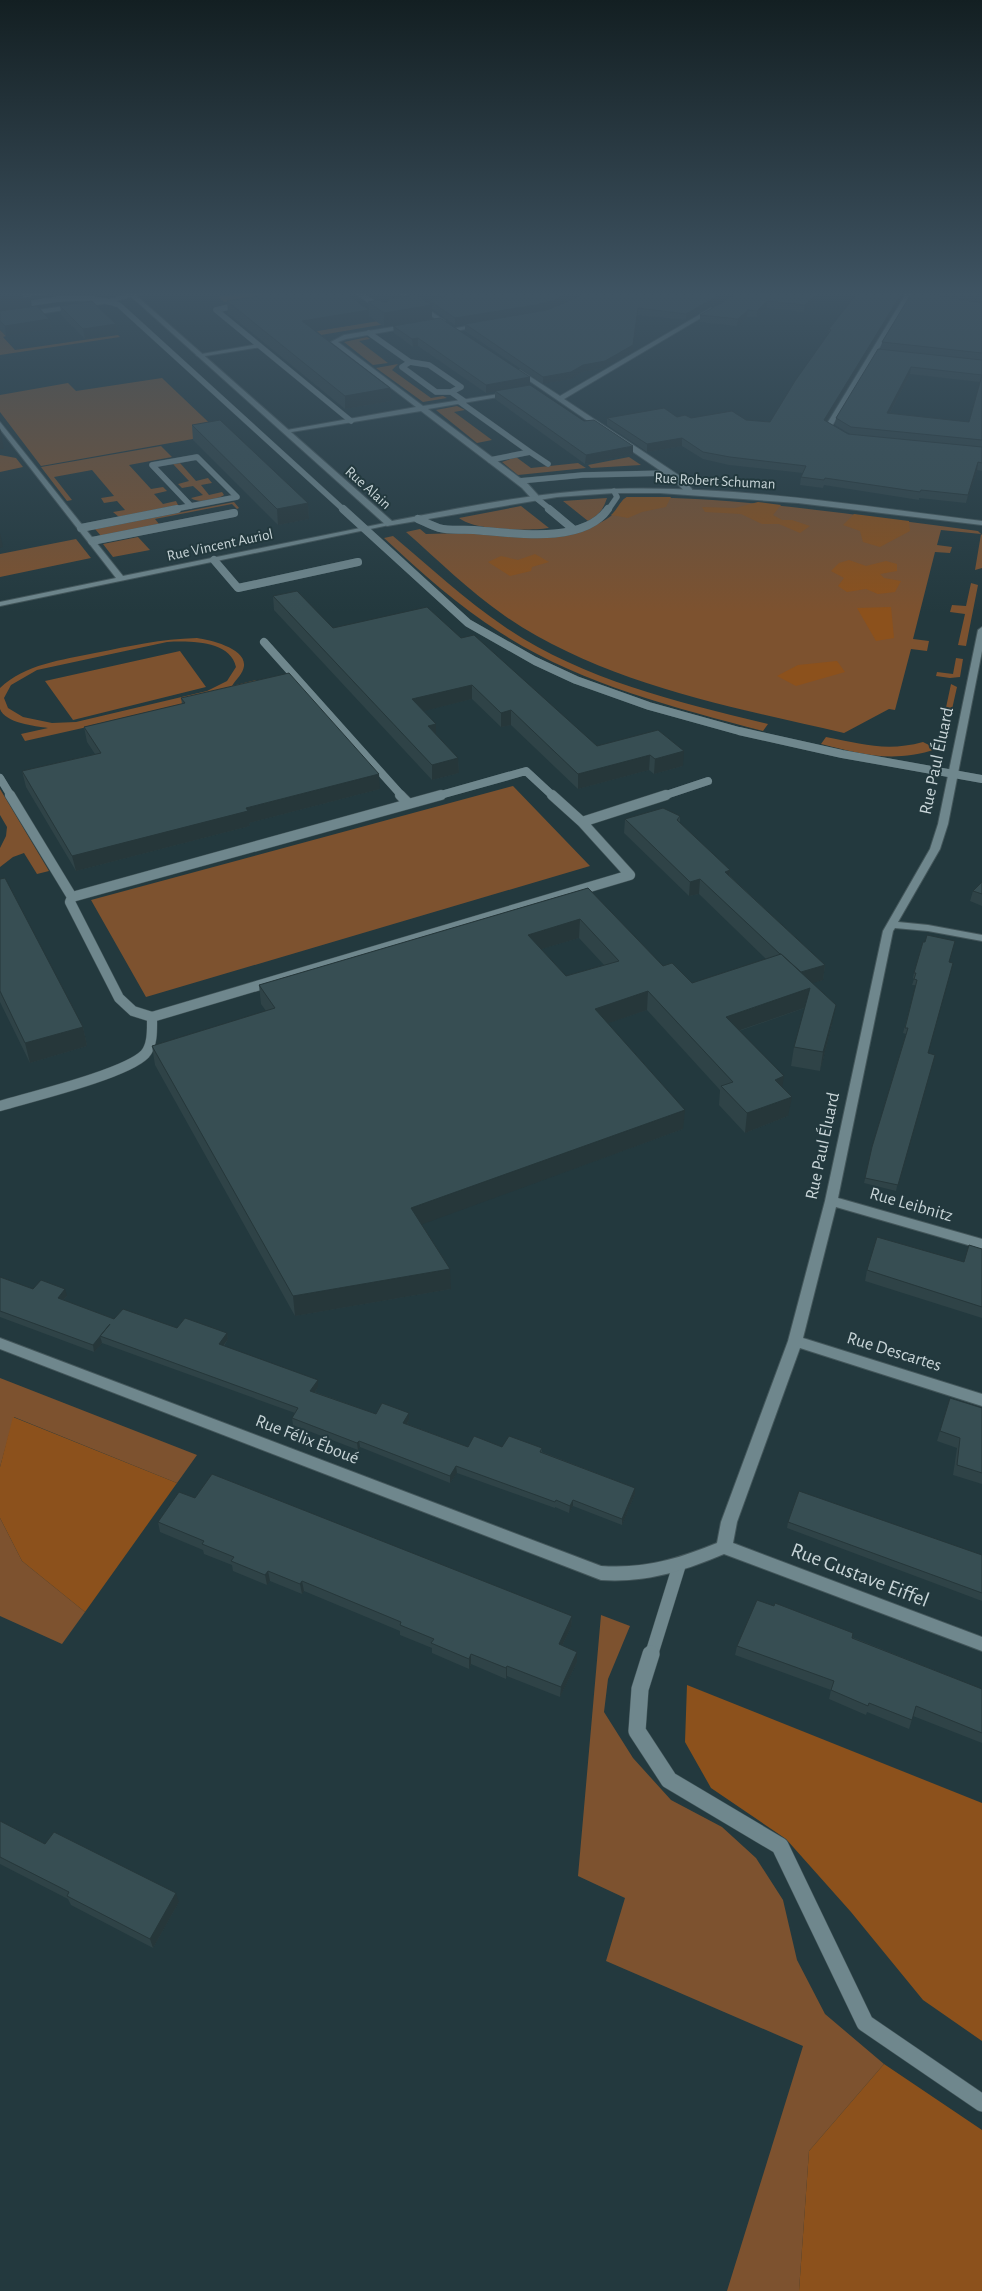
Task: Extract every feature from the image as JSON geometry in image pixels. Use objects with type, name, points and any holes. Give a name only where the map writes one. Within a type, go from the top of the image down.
[{"type":"street","name":"Rue Alain","points":[[248,398],[390,524]]},
{"type":"street","points":[[406,398],[518,481],[535,497]]},
{"type":"street","points":[[287,432],[481,398]]},
{"type":"street","points":[[846,398],[828,427],[847,438]]},
{"type":"street","points":[[560,399],[669,473],[689,491]]},
{"type":"street","points":[[0,424],[121,579]]},
{"type":"street","name":"Rue Robert Schuman","points":[[446,513],[535,497],[614,491],[689,491],[788,500],[982,523]]},
{"type":"street","name":"Rue Vincent Auriol","points":[[0,604],[446,513]]},
{"type":"street","name":"Rue Paul Éluard","points":[[724,1547],[729,1522],[795,1341],[830,1201],[888,931],[935,849],[954,775],[982,630]]},
{"type":"street","points":[[892,925],[928,928],[982,938]]},
{"type":"street","name":"Rue Leibnitz","points":[[830,1201],[982,1244]]},
{"type":"street","name":"Rue Descartes","points":[[795,1341],[982,1400]]},
{"type":"street","name":"Rue Félix Éboué","points":[[0,1343],[601,1573],[627,1576],[679,1566]]},
{"type":"street","points":[[679,1566],[724,1547]]},
{"type":"street","name":"Rue Gustave Eiffel","points":[[724,1547],[982,1644]]},
{"type":"lane","points":[[221,398],[468,623],[558,672],[659,710],[768,739],[882,764],[982,779]]},
{"type":"lane","points":[[323,398],[351,421]]},
{"type":"lane","points":[[458,398],[548,464]]},
{"type":"lane","points":[[490,460],[530,452]]},
{"type":"lane","points":[[81,528],[237,497],[196,457],[152,465],[191,506]]},
{"type":"lane","points":[[518,481],[583,475],[669,473]]},
{"type":"lane","points":[[418,519],[440,528],[548,534],[573,529],[603,517],[617,497],[614,491]]},
{"type":"lane","points":[[535,497],[573,529]]},
{"type":"lane","points":[[92,541],[234,513]]},
{"type":"lane","points":[[214,560],[238,588],[358,562]]},
{"type":"lane","points":[[264,642],[408,803]]},
{"type":"lane","points":[[0,778],[72,896],[70,902],[119,998],[133,1011],[152,1017],[630,875],[582,822],[526,771],[72,896]]},
{"type":"lane","points":[[582,822],[708,781]]},
{"type":"lane","points":[[0,1106],[117,1070],[145,1055],[152,1038],[152,1017]]},
{"type":"lane","points":[[679,1566],[640,1689],[638,1732],[669,1780],[780,1846],[865,2023],[982,2103]]},
{"type":"shaded area","points":[[0,398],[183,398],[221,434],[41,466],[0,412]]},
{"type":"shaded area","points":[[417,398],[447,398],[423,402]]},
{"type":"shaded area","points":[[457,406],[465,410],[454,412],[492,440],[477,443],[436,410]]},
{"type":"shaded area","points":[[161,446],[172,457],[129,465],[151,489],[163,487],[167,491],[154,494],[163,504],[176,501],[178,505],[119,517],[113,512],[125,510],[117,501],[104,503],[101,498],[114,496],[92,470],[54,477],[72,500],[67,501],[41,467]]},
{"type":"shaded area","points":[[0,455],[16,458],[23,467],[0,472]]},
{"type":"shaded area","points":[[516,457],[531,468],[578,463],[586,468],[518,475],[502,462]]},
{"type":"shaded area","points":[[629,457],[641,465],[591,468],[588,465]]},
{"type":"shaded area","points":[[180,463],[196,481],[208,478],[212,483],[201,485],[209,495],[222,492],[224,495],[208,501],[198,501],[191,498],[203,495],[193,486],[182,488],[178,484],[189,481],[173,464]]},
{"type":"shaded area","points":[[627,497],[715,500],[847,514],[978,531],[981,534],[941,530],[937,545],[952,547],[950,553],[935,552],[913,639],[929,641],[927,651],[911,649],[895,710],[889,709],[844,733],[668,690],[625,676],[583,659],[543,639],[505,616],[466,586],[406,532],[420,529],[426,534],[583,530],[611,516],[618,509],[622,501]]},
{"type":"shaded area","points":[[627,497],[671,497],[666,507],[642,512],[628,518],[611,515]]},
{"type":"shaded area","points":[[607,498],[600,512],[588,521],[563,501]]},
{"type":"shaded area","points":[[234,502],[239,508],[237,509],[232,504],[155,519],[159,524],[101,536],[95,529]]},
{"type":"shaded area","points":[[758,502],[781,505],[773,515],[782,520],[792,520],[810,526],[800,533],[779,524],[762,524],[741,514],[705,512],[702,507],[735,508]]},
{"type":"shaded area","points":[[521,506],[549,528],[516,530],[489,528],[459,518]]},
{"type":"shaded area","points":[[854,514],[909,521],[910,531],[880,547],[863,542],[860,531],[843,525]]},
{"type":"shaded area","points":[[981,534],[982,535],[982,568],[975,570]]},
{"type":"shaded area","points":[[393,536],[490,617],[535,645],[566,661],[599,675],[666,698],[768,724],[763,731],[661,703],[595,680],[531,651],[485,623],[440,588],[384,538]]},
{"type":"shaded area","points":[[138,537],[150,550],[113,557],[103,544]]},
{"type":"shaded area","points":[[76,539],[91,558],[0,577],[0,554]]},
{"type":"shaded area","points":[[535,554],[549,562],[532,567],[531,571],[510,576],[488,562],[501,556],[518,560]]},
{"type":"shaded area","points":[[849,560],[866,566],[886,561],[897,564],[897,571],[880,574],[884,578],[901,581],[895,592],[878,594],[866,589],[847,592],[838,586],[844,578],[831,571],[839,563]]},
{"type":"shaded area","points":[[971,583],[978,585],[966,646],[958,645],[965,614],[950,612],[952,605],[966,606]]},
{"type":"shaded area","points":[[891,607],[894,638],[876,641],[857,608]]},
{"type":"shaded area","points":[[203,639],[233,650],[239,654],[244,666],[241,674],[232,686],[256,680],[261,688],[25,741],[21,734],[48,728],[14,721],[3,714],[0,709],[0,688],[21,673],[32,668],[121,648],[158,641]],"holes":[[[167,642],[197,642],[217,647],[232,658],[236,667],[227,681],[207,691],[76,722],[52,723],[23,717],[8,708],[4,698],[11,685],[37,670]]]},
{"type":"shaded area","points":[[180,651],[206,687],[73,720],[45,681]]},
{"type":"shaded area","points":[[956,658],[963,659],[960,677],[936,676],[937,672],[953,674]]},
{"type":"shaded area","points":[[837,661],[845,672],[796,686],[777,676],[798,665]]},
{"type":"shaded area","points":[[951,684],[957,687],[950,718],[944,717]]},
{"type":"shaded area","points":[[826,737],[886,747],[923,742],[937,749],[906,756],[879,756],[821,744]]},
{"type":"shaded area","points":[[513,786],[590,866],[146,997],[91,900]]},
{"type":"shaded area","points":[[0,789],[49,871],[37,874],[24,853],[13,857],[0,867],[0,848],[6,836],[7,827],[0,815]]},
{"type":"shaded area","points":[[0,1378],[197,1455],[177,1483],[14,1417],[0,1467]]},
{"type":"shaded area","points":[[13,1417],[177,1483],[85,1612],[22,1561],[0,1518],[0,1467]]},
{"type":"shaded area","points":[[0,1518],[22,1561],[85,1612],[62,1644],[0,1616]]},
{"type":"shaded area","points":[[601,1615],[630,1626],[608,1679],[604,1712],[633,1758],[671,1800],[722,1827],[756,1858],[783,1900],[797,1960],[825,2014],[884,2064],[809,2151],[799,2291],[727,2291],[803,2046],[606,1961],[625,1898],[578,1876]]},
{"type":"shaded area","points":[[687,1685],[982,1803],[982,2041],[923,2000],[851,1912],[786,1839],[711,1788],[685,1742]]},
{"type":"shaded area","points":[[884,2064],[982,2130],[982,2291],[799,2291],[809,2151]]},
{"type":"building","points":[[505,398],[549,398],[584,421],[594,420],[633,446],[586,455]]},
{"type":"building","points":[[785,398],[838,398],[824,420],[848,434],[982,447],[982,463],[978,462],[968,495],[921,490],[920,492],[825,478],[824,480],[801,477],[806,466],[703,452],[682,438],[647,444],[607,418],[664,408],[677,417],[685,415],[691,418],[732,411],[746,420],[770,422]]},
{"type":"building","points":[[848,398],[895,398],[887,413],[969,422],[976,398],[982,398],[982,440],[851,427],[836,418]]},
{"type":"building","points":[[220,420],[308,503],[277,509],[192,425]]},
{"type":"building","points":[[297,591],[333,628],[427,607],[461,638],[474,635],[597,746],[658,730],[684,751],[655,759],[650,755],[578,774],[511,710],[501,713],[472,685],[412,699],[436,724],[428,726],[458,758],[432,765],[273,596]]},
{"type":"building","points":[[289,673],[379,774],[246,808],[248,811],[72,856],[22,771],[101,753],[84,727],[185,703],[181,698]]},
{"type":"building","points":[[663,808],[680,816],[677,820],[730,870],[725,872],[825,965],[801,972],[700,879],[690,882],[625,819]]},
{"type":"building","points":[[5,878],[83,1027],[25,1043],[0,991],[0,879]]},
{"type":"building","points":[[982,882],[982,894],[973,891]]},
{"type":"building","points":[[588,888],[663,966],[672,963],[692,983],[781,954],[836,1005],[823,1052],[794,1047],[810,988],[726,1017],[784,1076],[775,1080],[792,1097],[747,1113],[721,1086],[733,1082],[648,991],[595,1009],[685,1110],[411,1208],[450,1269],[293,1296],[152,1046],[275,1008],[259,985]],"holes":[[[580,919],[619,961],[566,976],[528,935]]]},
{"type":"building","points":[[927,935],[955,941],[949,962],[953,963],[928,1053],[935,1055],[898,1185],[865,1178],[872,1147],[908,1028],[905,1028],[917,980],[914,979],[916,973],[914,973],[923,942],[925,942]]},
{"type":"building","points":[[877,1237],[964,1262],[969,1245],[982,1249],[982,1307],[867,1270]]},
{"type":"building","points":[[0,1277],[33,1289],[41,1280],[65,1289],[58,1298],[114,1319],[123,1309],[177,1328],[185,1318],[227,1333],[219,1344],[318,1380],[310,1391],[376,1414],[382,1403],[409,1413],[403,1423],[468,1447],[474,1436],[502,1447],[509,1436],[542,1448],[540,1452],[635,1488],[622,1519],[573,1500],[570,1506],[556,1500],[555,1502],[456,1466],[450,1476],[292,1418],[298,1408],[100,1336],[93,1345],[0,1311]]},
{"type":"building","points":[[950,1398],[982,1408],[982,1473],[957,1465],[960,1438],[940,1431]]},
{"type":"building","points":[[212,1474],[572,1616],[559,1644],[577,1652],[561,1687],[471,1654],[469,1659],[431,1643],[434,1639],[400,1625],[401,1622],[302,1581],[300,1584],[268,1571],[265,1575],[231,1561],[234,1557],[202,1544],[204,1541],[158,1522],[179,1492],[195,1498]]},
{"type":"building","points":[[799,1491],[982,1555],[982,1593],[788,1522]]},
{"type":"building","points":[[757,1600],[774,1606],[775,1603],[853,1633],[852,1638],[982,1689],[982,1733],[916,1706],[912,1720],[869,1703],[868,1706],[831,1690],[834,1681],[737,1646]]},
{"type":"building","points":[[0,1821],[45,1844],[54,1832],[176,1893],[150,1939],[67,1896],[69,1892],[0,1857]]}]
